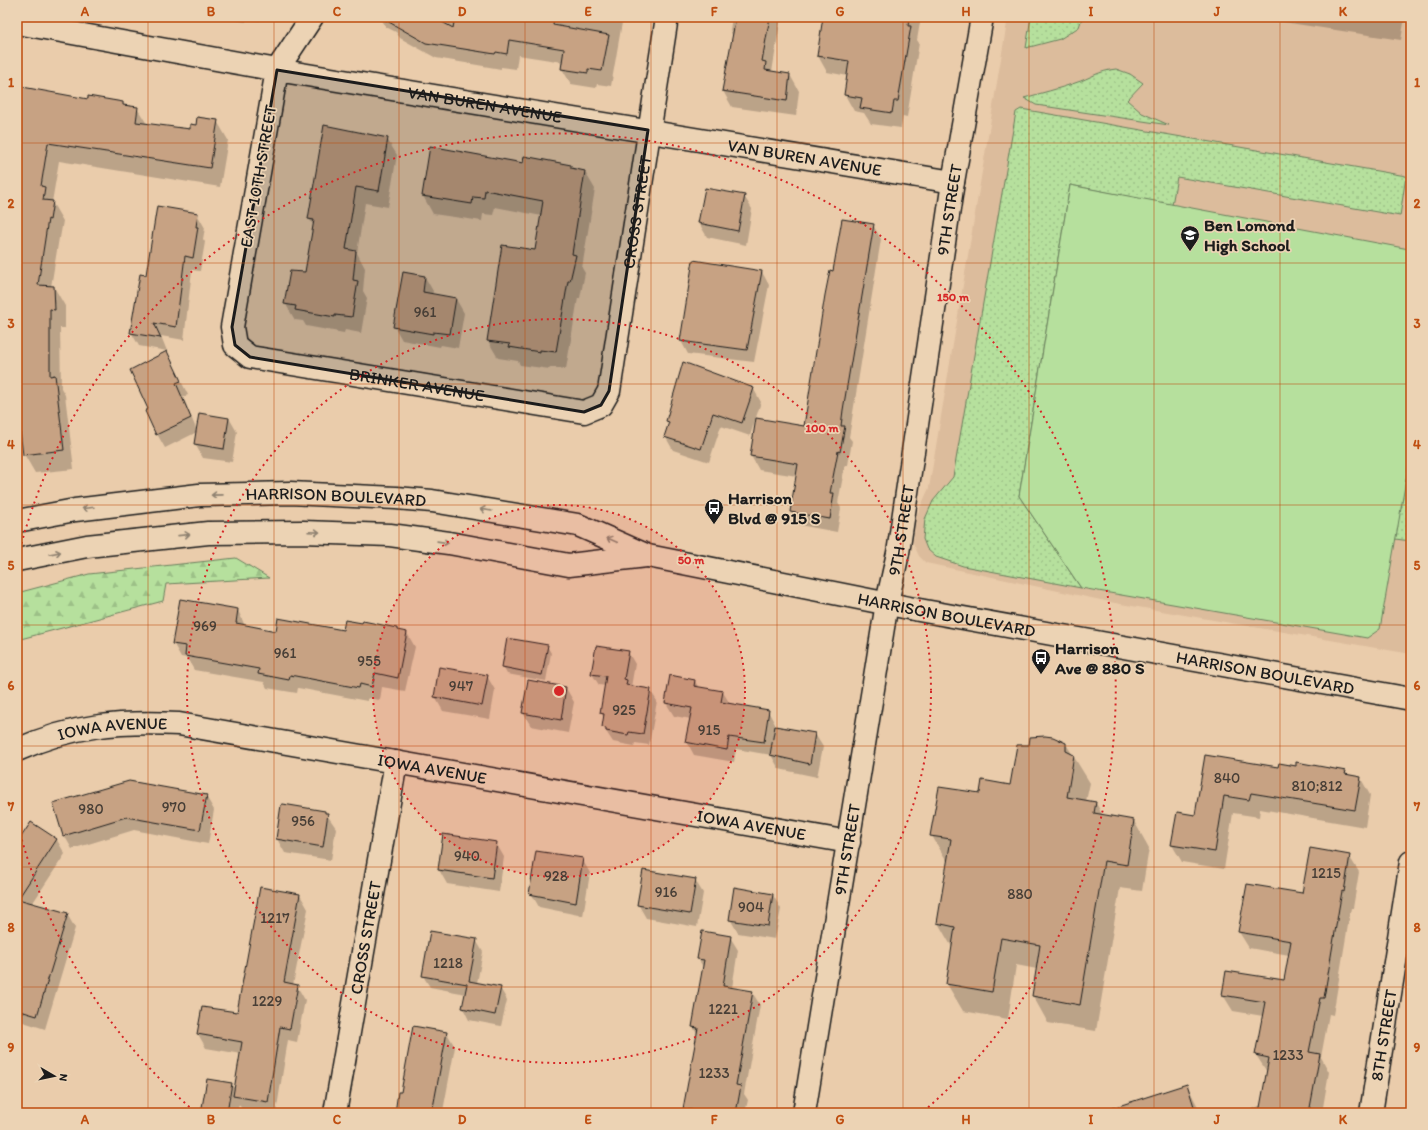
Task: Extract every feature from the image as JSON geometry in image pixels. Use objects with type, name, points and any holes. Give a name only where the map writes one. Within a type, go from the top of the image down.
[{"type":"street","name":"EAST 10TH STREET","points":[[235,345],[232,327],[277,70],[312,17]]},
{"type":"street","name":"CROSS STREET","points":[[602,405],[609,391],[648,130],[667,17]]},
{"type":"street","name":"9TH STREET","points":[[804,1113],[887,603],[898,553],[953,182],[982,17]]},
{"type":"street","name":"VAN BUREN AVENUE","points":[[17,23],[277,70],[648,130],[953,182]]},
{"type":"street","name":"BRINKER AVENUE","points":[[235,345],[250,357],[584,412],[602,405]]},
{"type":"street","name":"HARRISON BOULEVARD","points":[[17,521],[75,510],[199,495],[290,493],[432,501],[578,526],[648,556],[919,610],[1411,699]]},
{"type":"street","name":"HARRISON BOULEVARD","points":[[17,560],[87,546],[208,533],[295,532],[390,535],[449,543],[569,565],[648,556]]},
{"type":"street","name":"IOWA AVENUE","points":[[17,750],[44,738],[78,729],[118,724],[179,724],[848,842]]},
{"type":"street","name":"CROSS STREET","points":[[335,1113],[396,762]]},
{"type":"street","name":"8TH STREET","points":[[1371,1113],[1411,862]]},
{"type":"highlighted area","points":[[277,70],[648,130],[609,391],[601,405],[584,412],[250,357],[235,345],[232,327]]},
{"type":"shaded area","name":"Ben Lomond High School","points":[[1008,17],[1411,17],[1411,654],[1115,603],[926,563],[919,556],[913,543],[916,517],[929,488]]},
{"type":"green space","points":[[1031,17],[1082,18],[1079,27],[1060,39],[1026,48]]},
{"type":"green space","points":[[1116,69],[1130,74],[1143,83],[1127,100],[1142,113],[1169,125],[1036,105],[1024,98],[1081,81],[1104,71]]},
{"type":"green space","points":[[1021,109],[1406,176],[1400,216],[1177,177],[1172,205],[1070,185],[1019,496],[1081,588],[963,566],[936,557],[927,549],[923,539],[925,519],[933,501],[953,477],[1016,112]]},
{"type":"green space","points":[[1070,185],[1409,249],[1411,251],[1411,451],[1380,629],[1367,638],[1081,588],[1019,496]]},
{"type":"green space","points":[[1411,451],[1411,541],[1395,539]]},
{"type":"green space","points":[[236,558],[269,578],[166,584],[163,601],[17,640],[17,593],[89,574]]},
{"type":"building","points":[[380,17],[433,17],[453,28],[455,17],[554,17],[553,25],[609,35],[602,71],[588,69],[588,73],[561,69],[564,49],[509,40],[507,54],[496,52],[495,54],[426,43]]},
{"type":"building","points":[[736,17],[770,17],[762,61],[766,62],[765,70],[790,74],[787,101],[722,91]]},
{"type":"building","points":[[823,17],[909,17],[908,26],[911,26],[898,101],[894,101],[892,113],[860,108],[862,98],[844,95],[849,61],[817,56]]},
{"type":"building","points":[[17,86],[88,99],[88,96],[123,102],[123,105],[138,107],[136,122],[190,129],[190,124],[196,125],[197,117],[218,120],[210,168],[48,143],[41,186],[45,187],[43,200],[53,201],[50,220],[48,219],[38,285],[54,286],[55,310],[50,309],[50,376],[55,375],[64,450],[23,455],[17,407]]},
{"type":"building","points":[[324,125],[388,138],[379,191],[356,187],[346,249],[356,251],[353,280],[358,281],[352,317],[335,315],[335,317],[295,310],[296,306],[284,304],[290,271],[305,272],[314,220],[308,219]]},
{"type":"building","points":[[430,146],[523,163],[524,156],[571,165],[571,168],[585,171],[572,254],[576,255],[570,281],[568,281],[556,352],[540,350],[540,352],[509,347],[510,344],[487,341],[502,245],[535,250],[543,201],[485,190],[484,198],[473,197],[472,204],[422,196]]},
{"type":"building","points":[[705,188],[745,195],[738,231],[698,223]]},
{"type":"building","points":[[157,206],[198,213],[196,227],[198,227],[193,258],[185,256],[176,327],[154,323],[161,338],[130,333],[140,274],[146,275]]},
{"type":"building","points":[[842,219],[874,224],[843,410],[841,426],[845,426],[840,452],[838,451],[830,493],[834,493],[830,519],[790,512],[798,464],[750,456],[756,418],[804,426],[825,295],[830,270],[833,271]]},
{"type":"building","points":[[693,260],[762,271],[747,350],[680,341]]},
{"type":"building","points":[[403,272],[425,276],[423,292],[456,298],[450,334],[433,332],[433,334],[393,327]]},
{"type":"building","points":[[167,351],[181,381],[176,383],[191,418],[156,435],[145,411],[148,409],[130,370]]},
{"type":"building","points":[[683,362],[754,388],[742,423],[713,413],[701,449],[664,437],[669,422],[666,421]]},
{"type":"building","points":[[199,413],[229,418],[224,449],[194,444]]},
{"type":"building","points":[[180,599],[238,609],[236,623],[276,631],[278,618],[343,630],[345,620],[362,623],[363,621],[397,628],[397,630],[407,632],[398,678],[375,673],[372,687],[360,684],[359,688],[290,675],[289,680],[258,674],[259,669],[185,656],[186,646],[172,644]]},
{"type":"building","points":[[507,638],[548,645],[542,675],[502,667]]},
{"type":"building","points":[[596,646],[629,651],[624,679],[627,680],[626,685],[651,689],[643,734],[629,732],[628,735],[606,731],[606,728],[602,727],[604,714],[600,713],[606,676],[591,674]]},
{"type":"building","points":[[439,667],[488,675],[482,706],[434,697]]},
{"type":"building","points":[[670,675],[695,680],[694,686],[723,691],[721,702],[769,710],[764,742],[729,737],[727,750],[685,742],[692,708],[665,703]]},
{"type":"building","points":[[528,680],[566,687],[561,720],[522,713]]},
{"type":"building","points":[[775,726],[815,733],[810,764],[770,755]]},
{"type":"building","points":[[1030,737],[1053,737],[1066,743],[1066,751],[1074,755],[1067,797],[1096,802],[1094,813],[1134,820],[1127,865],[1104,861],[1080,1005],[1032,996],[1040,945],[1001,938],[992,992],[946,984],[955,927],[937,923],[951,839],[930,836],[939,787],[980,793],[982,780],[1010,785],[1017,745],[1029,745]]},
{"type":"building","points":[[1205,755],[1278,767],[1279,763],[1296,766],[1296,762],[1346,771],[1345,774],[1361,777],[1355,810],[1251,793],[1249,800],[1224,796],[1215,852],[1171,845],[1177,812],[1195,815]]},
{"type":"building","points":[[129,781],[207,795],[200,830],[126,817],[63,836],[53,803]]},
{"type":"building","points":[[283,804],[325,811],[325,813],[328,813],[323,847],[276,839],[281,805]]},
{"type":"building","points":[[31,822],[57,839],[18,899],[68,913],[37,1016],[17,1010],[17,843]]},
{"type":"building","points":[[443,834],[497,842],[492,878],[438,870]]},
{"type":"building","points":[[1310,848],[1350,855],[1344,892],[1342,891],[1324,998],[1320,998],[1309,1052],[1320,1054],[1309,1113],[1259,1113],[1269,1058],[1255,1055],[1265,1002],[1222,995],[1226,971],[1284,980],[1291,941],[1238,932],[1247,884],[1302,893]]},
{"type":"building","points":[[536,851],[583,858],[576,903],[529,894]]},
{"type":"building","points":[[643,870],[696,879],[690,914],[637,905]]},
{"type":"building","points":[[260,887],[300,894],[284,982],[298,985],[290,1029],[280,1027],[268,1102],[233,1096],[242,1042],[197,1034],[202,1007],[237,1012]]},
{"type":"building","points":[[734,887],[773,894],[768,926],[729,920]]},
{"type":"building","points":[[430,931],[477,939],[469,981],[501,987],[495,1015],[462,1008],[467,984],[422,976]]},
{"type":"building","points":[[702,931],[731,936],[723,986],[753,991],[736,1085],[741,1086],[736,1113],[691,1113],[692,1110],[683,1109],[698,1028],[692,1027],[704,960],[697,959]]},
{"type":"building","points":[[413,1026],[447,1032],[432,1113],[395,1113],[398,1092],[401,1092]]},
{"type":"building","points":[[207,1079],[232,1083],[227,1113],[201,1113]]},
{"type":"building","points":[[1187,1084],[1196,1113],[1110,1113],[1109,1109]]},
{"type":"place","name":"Ben Lomond High School","points":[[1190,252]]},
{"type":"place","name":"Harrison Blvd @ 915 S","points":[[714,525]]},
{"type":"place","name":"Harrison Ave @ 880 S","points":[[1041,675]]}]
